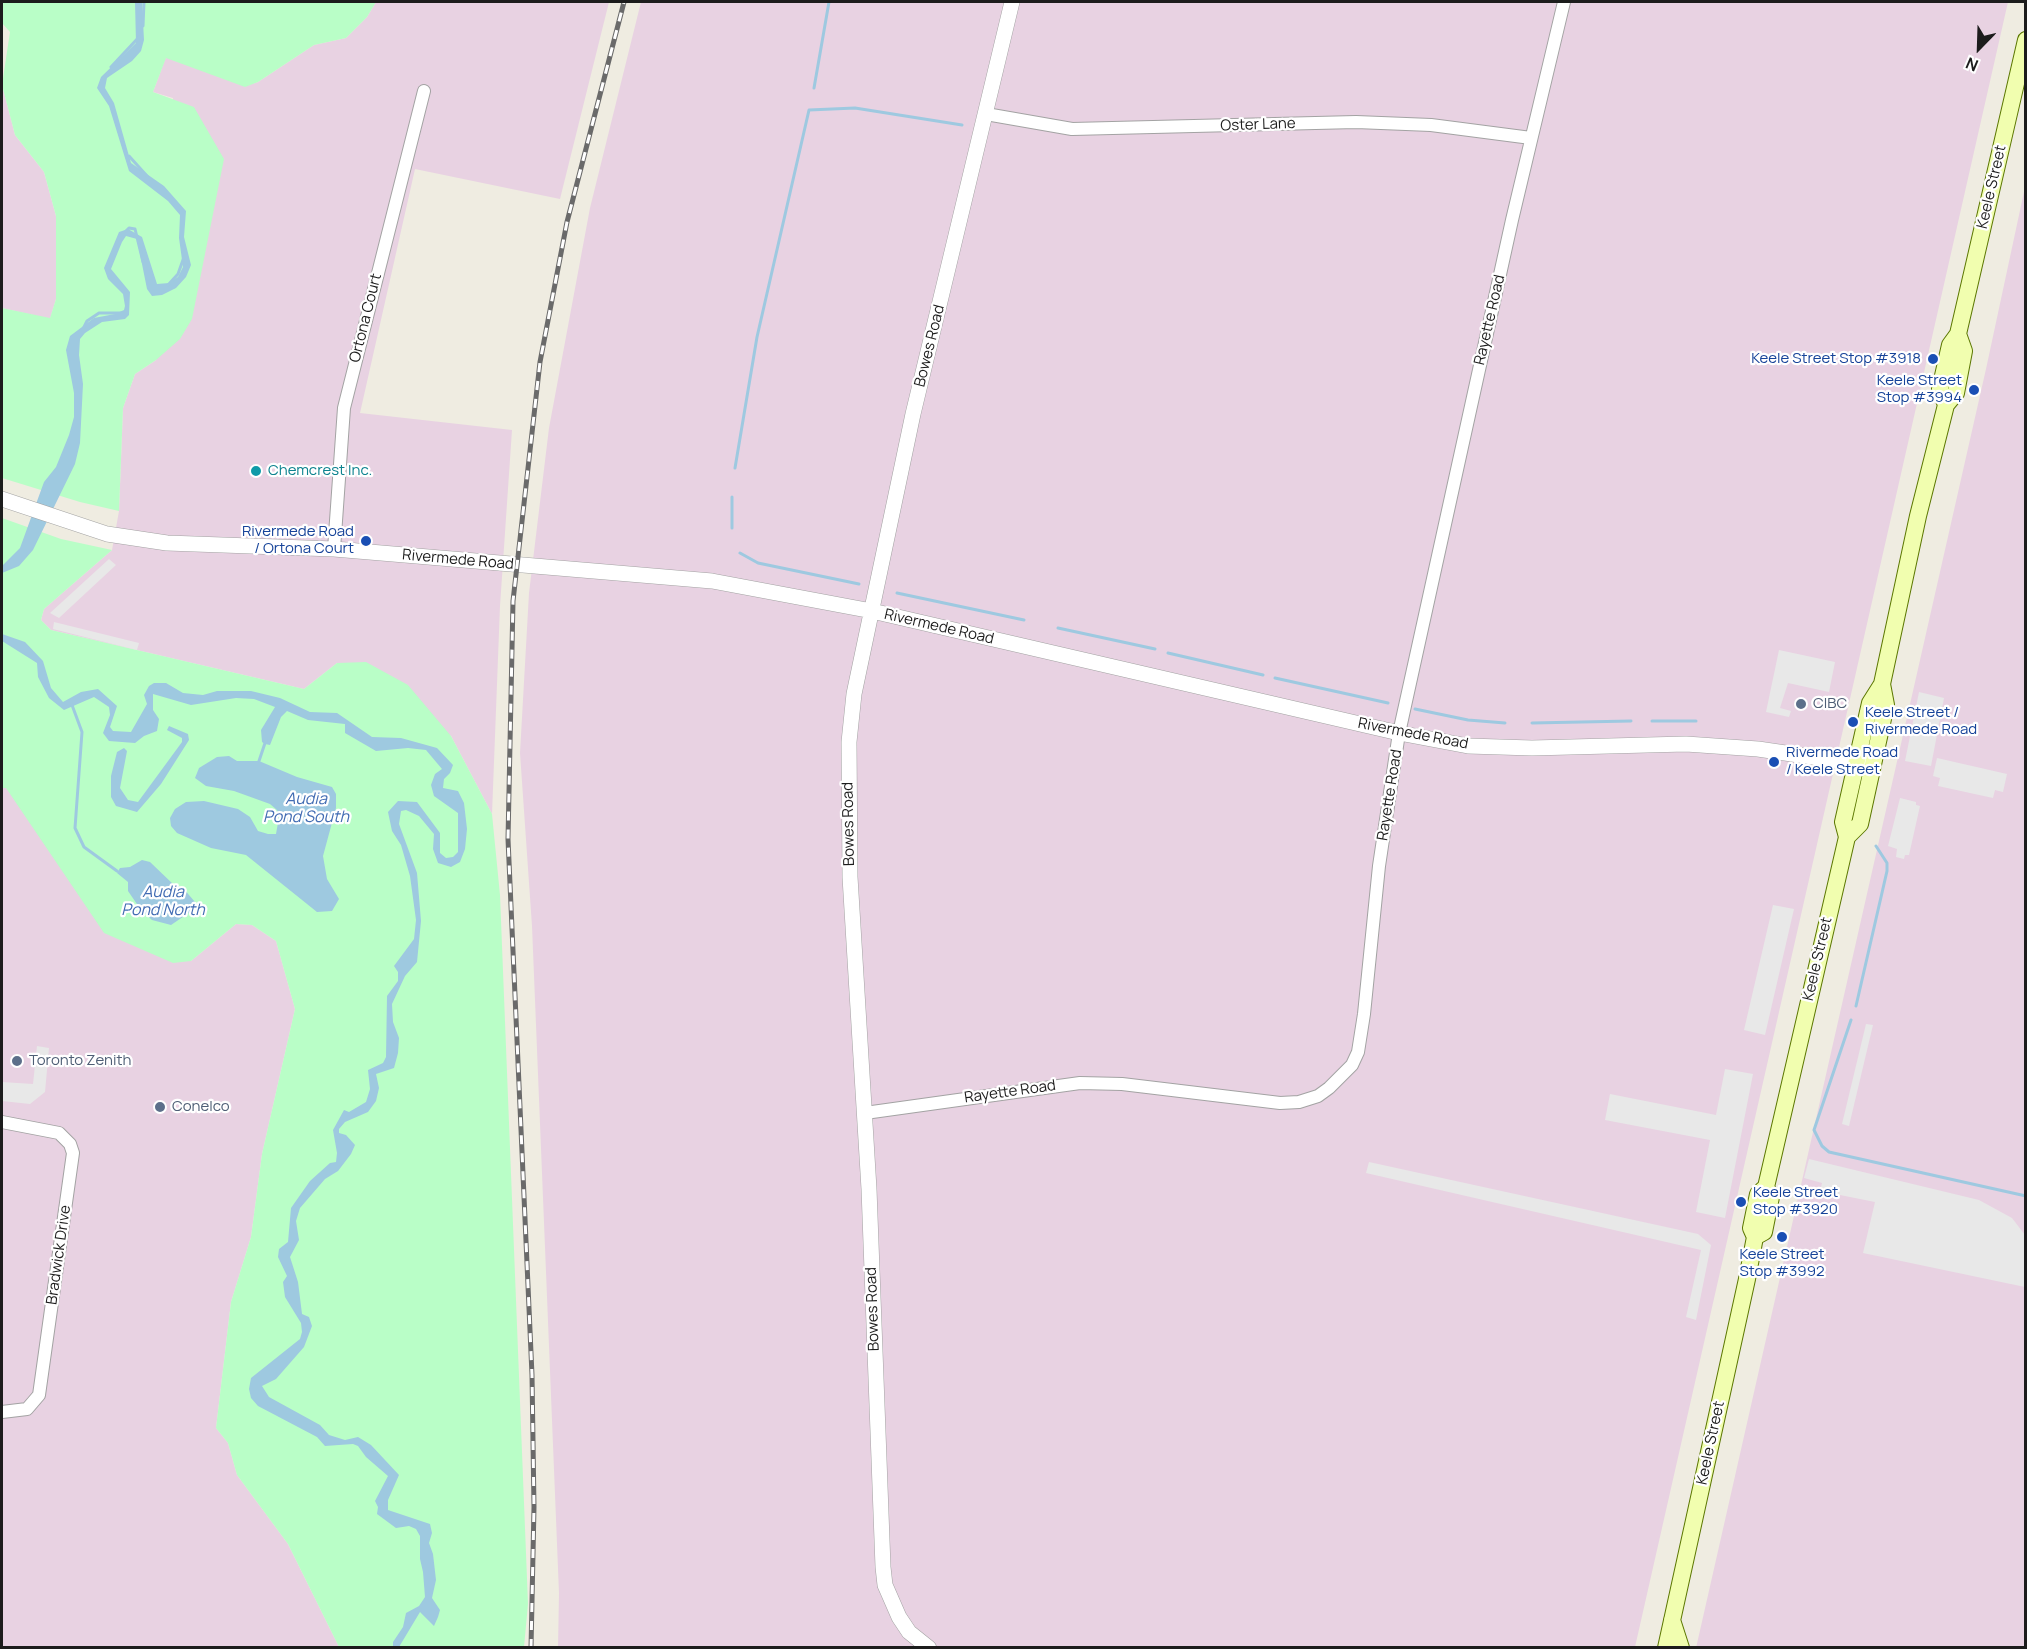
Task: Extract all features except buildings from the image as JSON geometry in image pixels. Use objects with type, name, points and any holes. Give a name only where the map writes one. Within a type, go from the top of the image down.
[{"type":"main road","name":"Keele Street","points":[[1666,1647],[1755,1238],[1751,1228],[1758,1194],[1766,1187],[1847,837],[1843,822],[1865,765],[1870,703],[1882,684],[1918,516],[1946,405],[1940,389],[1950,345],[1958,334],[2025,40]]},
{"type":"main road","points":[[1672,1620],[1681,1647]]},
{"type":"street","name":"Bowes Road","points":[[928,1647],[909,1632],[899,1617],[885,1585],[865,1113],[849,878],[848,776],[854,694],[913,414],[1012,2]]},
{"type":"street","name":"Rayette Road","points":[[865,1113],[1080,1083],[1122,1084],[1280,1103],[1299,1102],[1318,1096],[1347,1073],[1358,1052],[1379,866],[1399,733],[1531,138],[1564,2]]},
{"type":"street","name":"Ortona Court","points":[[334,549],[344,408],[361,333],[424,91]]},
{"type":"street","name":"Oster Lane","points":[[986,114],[1072,129],[1356,122],[1431,125],[1531,138]]},
{"type":"street","name":"Rivermede Road","points":[[2,500],[76,525],[157,542],[334,549],[712,581],[872,611],[1399,733],[1468,746],[1498,748],[1686,744],[1758,749],[1865,765]]},
{"type":"street","name":"Bradwick Drive","points":[[2,1122],[59,1133],[70,1144],[73,1153],[39,1395],[27,1409],[2,1412]]},
{"type":"shaded area","points":[[376,2],[609,2],[560,199],[415,169],[360,413],[512,430],[500,606],[492,814],[451,736],[337,663],[304,689],[51,630],[41,620],[44,609],[112,550],[119,511],[123,408],[135,374],[156,360],[173,98],[153,92],[166,57],[245,86],[258,82],[314,45],[346,38],[367,17]]},
{"type":"shaded area","points":[[641,2],[2008,2],[1635,1647],[558,1648],[559,1593],[532,926],[520,753],[529,593],[549,428],[590,208]]},
{"type":"shaded area","points":[[2,85],[15,135],[44,172],[56,216],[56,299],[50,319],[2,308]]},
{"type":"shaded area","points":[[2025,187],[2025,1647],[1696,1648],[1986,369]]},
{"type":"shaded area","points":[[109,559],[116,565],[59,618],[50,613]]},
{"type":"shaded area","points":[[54,622],[139,643],[137,650],[53,629]]},
{"type":"shaded area","points":[[1779,650],[1835,662],[1829,692],[1788,683],[1780,708],[1791,711],[1789,717],[1766,712]]},
{"type":"shaded area","points":[[1919,692],[1944,698],[1931,766],[1905,761]]},
{"type":"shaded area","points":[[1937,758],[2007,774],[2003,792],[1995,790],[1993,798],[1938,786],[1940,778],[1933,776]]},
{"type":"shaded area","points":[[2,788],[6,788],[191,961],[236,924],[252,925],[276,941],[295,1009],[262,1154],[251,1237],[231,1302],[216,1428],[228,1443],[237,1475],[288,1544],[339,1647],[2,1647]]},
{"type":"shaded area","points":[[1900,798],[1916,802],[1916,805],[1920,806],[1909,855],[1905,855],[1904,859],[1896,857],[1897,849],[1888,846]]},
{"type":"shaded area","points":[[1773,905],[1794,909],[1765,1035],[1744,1030]]},
{"type":"shaded area","points":[[1866,1024],[1873,1025],[1849,1126],[1842,1124]]},
{"type":"shaded area","points":[[37,1046],[49,1048],[45,1092],[30,1104],[2,1101],[2,1082],[33,1084]]},
{"type":"shaded area","points":[[1725,1069],[1753,1074],[1725,1218],[1696,1212],[1710,1140],[1605,1120],[1610,1094],[1716,1115]]},
{"type":"shaded area","points":[[1809,1159],[1979,1200],[2012,1218],[2025,1235],[2025,1287],[1863,1253],[1875,1202],[1820,1191],[1822,1183],[1804,1178]]},
{"type":"shaded area","points":[[1369,1162],[1698,1234],[1711,1245],[1696,1320],[1686,1317],[1701,1250],[1366,1173]]},
{"type":"green space","points":[[2,2],[376,2],[367,17],[346,38],[314,45],[258,82],[245,87],[166,58],[153,92],[194,107],[224,159],[192,319],[180,339],[156,360],[135,374],[123,408],[119,511],[80,502],[2,478],[2,308],[50,318],[56,299],[56,216],[44,172],[15,135],[2,85],[10,32],[2,23]]},
{"type":"green space","points":[[2,518],[61,539],[112,550],[44,609],[41,620],[51,630],[304,689],[337,663],[366,662],[408,685],[451,736],[492,814],[500,895],[528,1604],[524,1647],[339,1647],[288,1544],[237,1475],[228,1443],[216,1428],[231,1302],[251,1237],[262,1154],[295,1009],[276,941],[252,925],[236,924],[191,961],[173,963],[104,933],[6,788],[2,788]]},
{"type":"water","points":[[135,2],[142,2],[144,40],[141,51],[132,61],[107,78],[105,88],[114,103],[131,163],[164,186],[186,211],[184,237],[191,265],[186,277],[176,288],[162,295],[152,296],[147,289],[137,239],[126,236],[122,242],[111,269],[130,292],[129,315],[125,319],[102,322],[80,339],[79,355],[83,384],[80,443],[75,464],[33,550],[19,566],[2,573],[2,566],[20,548],[44,482],[56,467],[69,435],[74,417],[74,393],[66,350],[70,336],[94,318],[124,310],[123,294],[108,279],[104,268],[119,232],[128,229],[142,237],[157,284],[169,283],[178,277],[183,267],[179,238],[180,215],[168,201],[129,171],[109,106],[97,88],[101,77],[136,43]]},
{"type":"water","points":[[2,634],[25,642],[43,661],[51,688],[63,702],[81,692],[98,689],[117,706],[110,727],[113,731],[131,732],[147,704],[144,695],[149,686],[154,683],[166,683],[183,693],[203,695],[217,691],[251,691],[280,698],[310,712],[337,713],[372,737],[401,738],[437,748],[453,765],[450,773],[444,779],[443,788],[458,791],[464,803],[467,829],[465,849],[460,862],[451,867],[438,863],[433,849],[434,834],[419,816],[406,810],[401,811],[399,824],[417,873],[421,921],[417,962],[405,976],[392,1004],[393,1022],[399,1038],[398,1053],[394,1068],[376,1074],[379,1088],[376,1101],[368,1112],[345,1122],[339,1129],[339,1133],[346,1135],[355,1145],[351,1154],[338,1171],[325,1179],[300,1208],[296,1221],[299,1240],[290,1257],[298,1282],[302,1314],[309,1317],[312,1326],[304,1347],[276,1379],[262,1386],[269,1397],[320,1425],[329,1435],[345,1440],[358,1437],[371,1445],[399,1475],[388,1500],[388,1510],[430,1524],[432,1533],[429,1543],[433,1554],[436,1580],[432,1598],[440,1610],[434,1626],[420,1612],[399,1647],[393,1647],[393,1642],[403,1627],[406,1613],[419,1606],[425,1597],[420,1559],[420,1536],[416,1529],[409,1526],[396,1528],[377,1514],[378,1507],[375,1501],[388,1476],[366,1457],[358,1446],[353,1444],[325,1446],[317,1437],[258,1406],[251,1398],[249,1389],[251,1378],[300,1339],[302,1332],[301,1323],[285,1297],[283,1282],[287,1276],[278,1257],[279,1249],[288,1242],[291,1208],[310,1181],[330,1163],[336,1162],[337,1153],[333,1130],[344,1110],[349,1112],[366,1102],[370,1089],[368,1070],[383,1063],[386,1057],[387,996],[398,981],[398,972],[394,966],[414,939],[416,920],[410,876],[401,845],[392,831],[388,812],[398,801],[417,802],[440,833],[440,853],[446,858],[453,857],[458,852],[458,813],[434,796],[431,785],[435,774],[442,769],[426,750],[408,748],[376,751],[345,733],[345,724],[308,720],[287,711],[281,717],[270,745],[265,744],[262,742],[261,730],[275,707],[254,699],[236,698],[191,705],[153,694],[153,710],[159,719],[157,731],[144,736],[135,743],[109,741],[103,733],[110,715],[109,707],[94,697],[64,710],[49,698],[38,677],[37,663],[2,641]]},
{"type":"water","points":[[169,726],[188,734],[189,740],[161,784],[137,812],[116,806],[111,797],[111,776],[117,752],[124,748],[127,751],[120,788],[128,800],[138,802],[182,742],[182,738],[167,730]]},
{"type":"water","name":"Audia Pond South","points":[[229,756],[237,761],[259,761],[297,777],[332,787],[336,794],[336,808],[323,856],[327,879],[339,899],[332,911],[317,912],[246,855],[211,848],[177,833],[171,826],[170,818],[175,809],[186,802],[204,801],[238,809],[250,817],[258,831],[276,834],[279,817],[277,810],[270,804],[234,791],[206,786],[195,778],[199,768],[217,757]]},
{"type":"water","name":"Audia Pond North","points":[[142,860],[150,862],[174,885],[183,888],[195,902],[196,908],[171,925],[152,920],[141,910],[128,891],[128,882],[117,873],[120,868],[130,867]]},
{"type":"waterway","points":[[143,26],[144,2]]},
{"type":"waterway","points":[[814,88],[829,2]]},
{"type":"waterway","points":[[111,67],[139,37]]},
{"type":"waterway","points":[[735,468],[757,337],[809,110],[855,108],[962,125]]},
{"type":"waterway","points":[[129,156],[147,176]]},
{"type":"waterway","points":[[126,231],[129,228],[135,229],[143,262]]},
{"type":"waterway","points":[[168,285],[178,274],[184,257]]},
{"type":"waterway","points":[[84,327],[87,321],[99,313],[122,313]]},
{"type":"waterway","points":[[732,497],[732,528]]},
{"type":"waterway","points":[[740,553],[758,563],[859,584]]},
{"type":"waterway","points":[[897,593],[1024,620]]},
{"type":"waterway","points":[[1058,628],[1155,649]]},
{"type":"waterway","points":[[1168,653],[1263,675]]},
{"type":"waterway","points":[[1275,678],[1388,703]]},
{"type":"waterway","points":[[72,705],[82,732],[75,828],[84,847],[117,871]]},
{"type":"waterway","points":[[1415,709],[1468,720],[1505,723]]},
{"type":"waterway","points":[[1532,723],[1631,721]]},
{"type":"waterway","points":[[1652,721],[1696,721]]},
{"type":"waterway","points":[[259,761],[266,740]]},
{"type":"waterway","points":[[1856,1006],[1887,871],[1887,863],[1876,846]]},
{"type":"waterway","points":[[1851,1020],[1814,1130],[1822,1146],[1829,1152],[2026,1196]]},
{"type":"railway","points":[[531,1648],[534,1507],[532,1375],[508,839],[513,601],[540,362],[567,222],[624,2]]},
{"type":"place","name":"Keele Street Stop #3918","points":[[1933,359]]},
{"type":"place","name":"Keele Street Stop #3994","points":[[1974,390]]},
{"type":"place","name":"Chemcrest Inc.","points":[[256,471]]},
{"type":"place","name":"Rivermede Road / Ortona Court","points":[[366,541]]},
{"type":"place","name":"CIBC","points":[[1801,704]]},
{"type":"place","name":"Keele Street / Rivermede Road","points":[[1853,722]]},
{"type":"place","name":"Rivermede Road / Keele Street","points":[[1774,762]]},
{"type":"place","name":"Toronto Zenith","points":[[17,1061]]},
{"type":"place","name":"Conelco","points":[[160,1107]]},
{"type":"place","name":"Keele Street Stop #3920","points":[[1741,1202]]},
{"type":"place","name":"Keele Street Stop #3992","points":[[1782,1237]]}]
